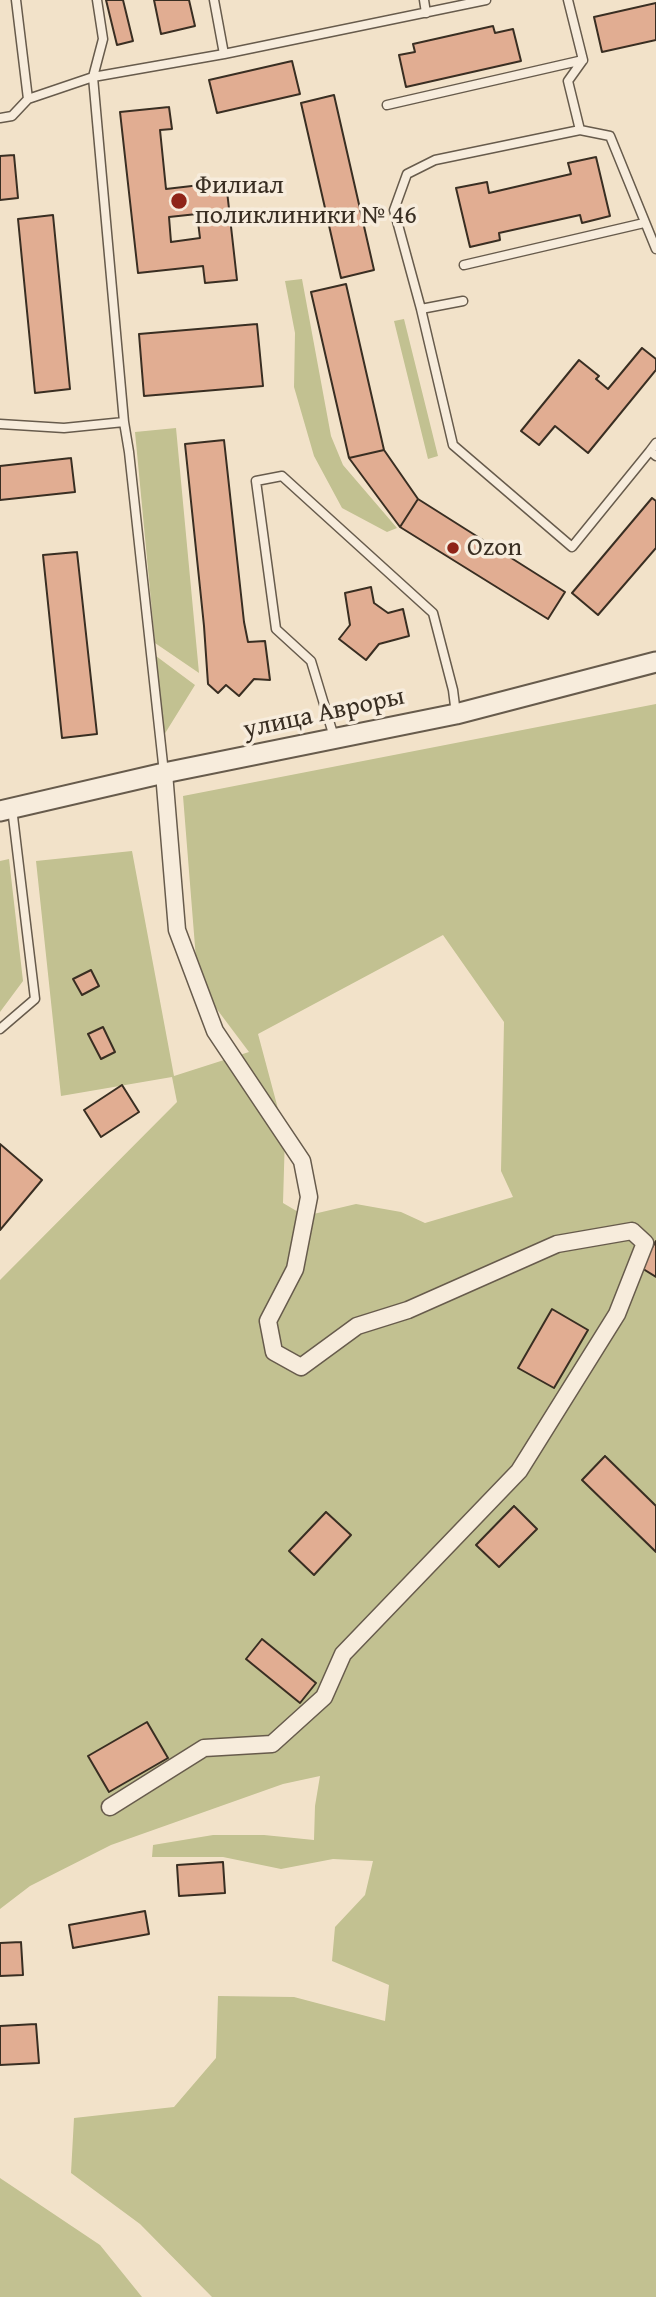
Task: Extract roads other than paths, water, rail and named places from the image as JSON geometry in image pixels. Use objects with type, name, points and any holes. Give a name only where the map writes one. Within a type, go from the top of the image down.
[{"type":"street","name":"улица Авроры","points":[[6,810],[164,773],[456,714],[656,662]]},
{"type":"street","points":[[110,1807],[204,1748],[272,1744],[324,1697],[343,1654],[519,1471],[617,1314],[645,1243],[632,1231],[557,1244],[408,1310],[357,1326],[301,1367],[274,1352],[268,1321],[295,1269],[309,1197],[302,1161],[215,1031],[177,930],[164,773]]},
{"type":"lane","points":[[16,0],[28,99]]},
{"type":"lane","points":[[97,0],[103,39],[93,77],[124,422],[164,773]]},
{"type":"lane","points":[[214,0],[224,54]]},
{"type":"lane","points":[[424,0],[426,13]]},
{"type":"lane","points":[[0,118],[12,116],[28,99],[93,77],[224,54],[486,0]]},
{"type":"lane","points":[[568,0],[583,60],[568,81],[580,130]]},
{"type":"lane","points":[[387,105],[583,60]]},
{"type":"lane","points":[[654,450],[572,547],[453,444],[394,210],[407,174],[435,160],[580,130],[610,136],[656,250]]},
{"type":"lane","points":[[464,265],[644,223]]},
{"type":"lane","points":[[421,309],[463,301]]},
{"type":"lane","points":[[0,424],[64,428],[124,422]]},
{"type":"lane","points":[[335,740],[311,661],[276,629],[256,481],[282,476],[433,613],[453,690],[456,714]]},
{"type":"lane","points":[[0,1029],[35,999],[6,810]]},
{"type":"place","name":"Филиал поликлиники № 46","points":[[179,201]]},
{"type":"place","name":"Ozon","points":[[453,548]]}]
